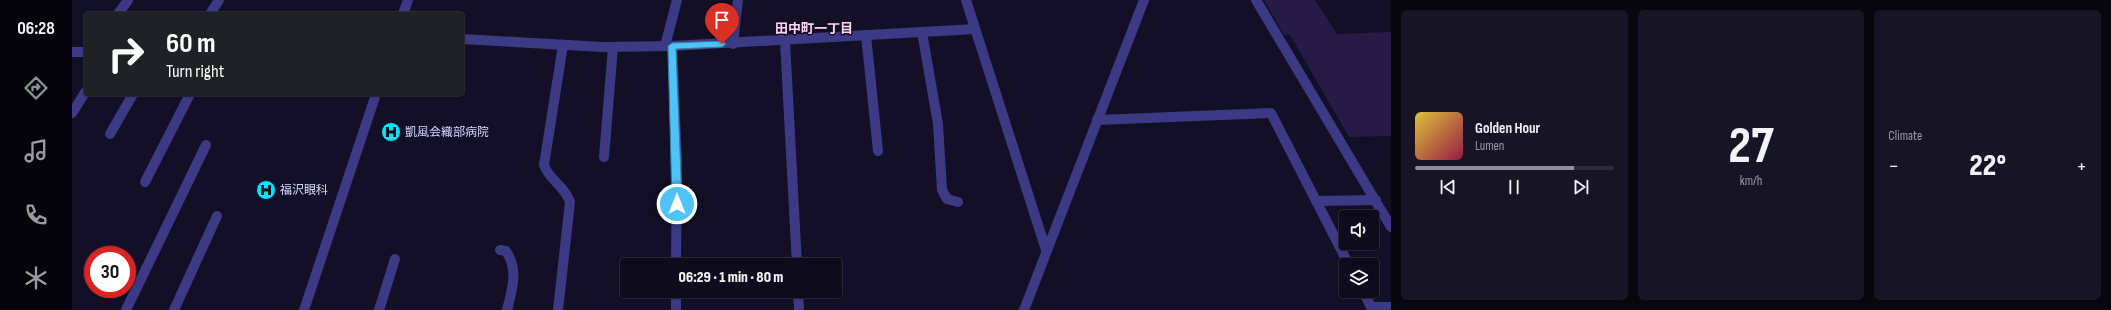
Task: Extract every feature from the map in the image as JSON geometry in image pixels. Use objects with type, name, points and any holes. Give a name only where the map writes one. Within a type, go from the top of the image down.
[{"type":"street","points":[[119,12],[128,0]]},
{"type":"street","points":[[211,12],[218,0]]},
{"type":"street","points":[[404,12],[408,0]]},
{"type":"street","points":[[676,258],[677,161],[668,46],[677,0]]},
{"type":"street","points":[[733,44],[738,0]]},
{"type":"street","points":[[966,0],[1046,250]]},
{"type":"street","points":[[1024,310],[1144,0]]},
{"type":"street","points":[[1256,0],[1307,83],[1391,227]]},
{"type":"street","points":[[464,39],[613,47],[668,46],[733,44],[975,29]]},
{"type":"street","points":[[922,32],[938,124],[942,190],[947,199],[958,202]]},
{"type":"street","points":[[866,36],[878,151]]},
{"type":"street","points":[[785,41],[797,258]]},
{"type":"street","points":[[558,310],[570,202],[566,190],[546,172],[544,165],[563,45]]},
{"type":"street","points":[[604,157],[613,47]]},
{"type":"street","points":[[72,52],[84,52]]},
{"type":"street","points":[[72,113],[84,94]]},
{"type":"street","points":[[110,134],[132,96]]},
{"type":"street","points":[[145,182],[189,96]]},
{"type":"street","points":[[304,310],[375,96]]},
{"type":"street","points":[[1097,120],[1271,113],[1345,258]]},
{"type":"street","points":[[126,310],[206,145]]},
{"type":"street","points":[[1316,201],[1376,200]]},
{"type":"street","points":[[174,310],[217,216]]},
{"type":"street","points":[[500,250],[506,251],[514,264],[515,273],[507,310]]},
{"type":"street","points":[[379,310],[395,258]]},
{"type":"street","points":[[676,298],[676,310]]},
{"type":"street","points":[[798,298],[798,310]]},
{"type":"street","points":[[1366,298],[1371,307],[1391,307]]},
{"type":"building","points":[[1264,0],[1315,0],[1337,34],[1391,32],[1391,136],[1349,137],[1290,35],[1284,35]]},
{"type":"place","name":"凱風会織部病院","points":[[391,132]]},
{"type":"place","name":"福沢眼科","points":[[266,190]]},
{"type":"district","name":"田中町一丁目","points":[[814,29]]},
{"type":"route","points":[[677,204],[677,161],[672,46],[722,44]]}]
